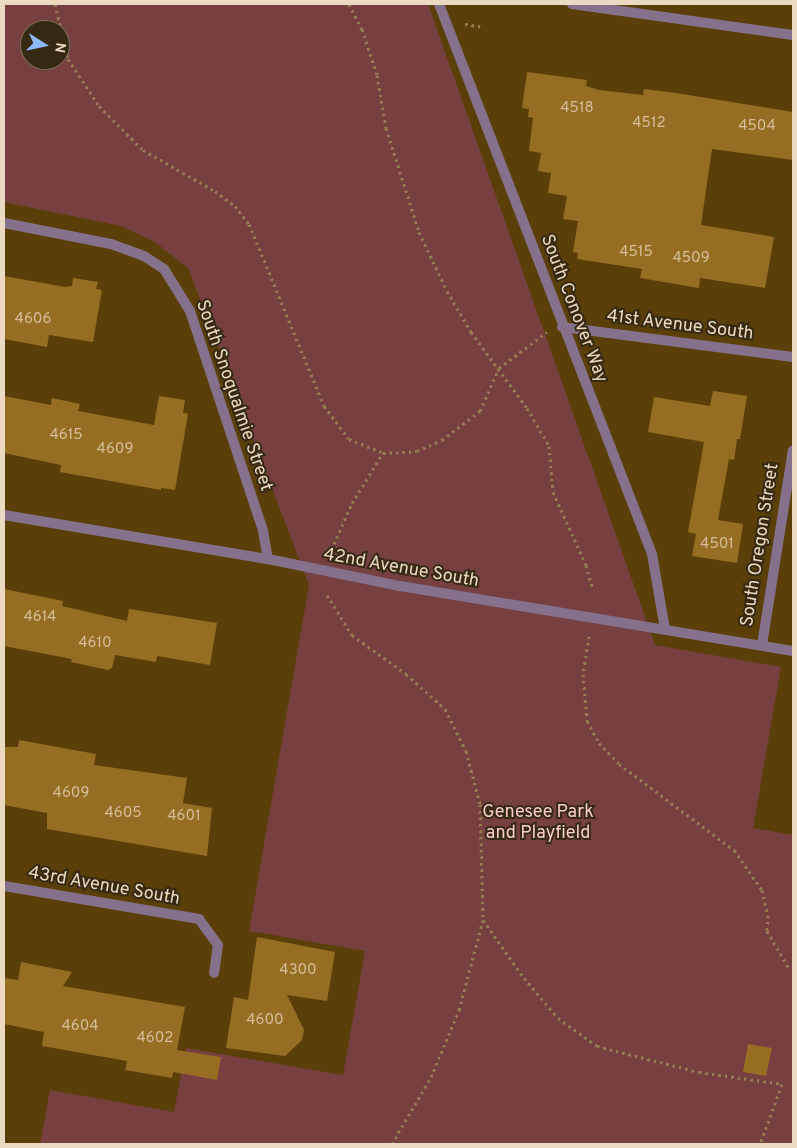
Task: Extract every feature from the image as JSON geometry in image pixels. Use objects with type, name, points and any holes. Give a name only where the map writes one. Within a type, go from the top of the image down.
[{"type":"street","name":"South Conover Way","points":[[439,4],[558,328],[652,554],[665,629]]},
{"type":"street","points":[[572,4],[793,35]]},
{"type":"street","name":"South Snoqualmie Street","points":[[4,223],[110,244],[144,256],[164,269],[190,312],[262,531],[268,559]]},
{"type":"street","name":"41st Avenue South","points":[[558,328],[793,357]]},
{"type":"street","name":"South Oregon Street","points":[[762,645],[793,450]]},
{"type":"street","name":"42nd Avenue South","points":[[4,515],[268,559],[400,586],[793,651]]},
{"type":"street","name":"43rd Avenue South","points":[[4,886],[198,919],[218,945],[214,973]]},
{"type":"path","points":[[55,4],[68,59],[99,106],[143,150],[216,191],[235,206],[249,224],[324,406],[349,439],[382,453],[417,451],[442,440],[480,411],[499,368],[530,342],[558,328]]},
{"type":"path","points":[[349,4],[362,28],[377,75],[386,128],[419,232],[447,291],[471,332],[499,368],[549,446],[553,492],[586,565],[594,590]]},
{"type":"path","points":[[334,544],[352,502],[382,453]]},
{"type":"path","points":[[327,595],[352,635],[406,674],[445,710],[466,752],[480,804],[483,920],[456,1018],[431,1077],[392,1144]]},
{"type":"path","points":[[590,628],[583,674],[587,721],[599,743],[619,764],[734,850],[762,890],[768,915],[766,931],[788,967]]},
{"type":"path","points":[[483,920],[524,978],[558,1018],[597,1046],[698,1072],[782,1084],[760,1144]]},
{"type":"green space","name":"Genesee Park and Playfield","points":[[4,4],[428,4],[655,645],[781,667],[753,828],[793,835],[793,1144],[40,1144],[50,1090],[174,1112],[186,1048],[343,1075],[365,951],[249,931],[309,585],[188,268],[155,242],[121,226],[4,202]]},
{"type":"building","points":[[527,72],[587,80],[586,86],[599,90],[643,95],[644,89],[793,112],[793,160],[712,149],[701,225],[774,237],[765,288],[700,278],[699,288],[640,278],[642,269],[577,259],[578,253],[573,252],[578,221],[563,219],[567,196],[548,193],[551,173],[538,171],[541,153],[529,151],[533,118],[528,117],[529,109],[522,108]]},
{"type":"building","points":[[4,276],[65,287],[72,286],[73,278],[98,282],[96,289],[102,290],[93,342],[49,335],[47,347],[4,339]]},
{"type":"building","points":[[713,391],[747,396],[740,439],[737,439],[734,460],[729,459],[718,520],[743,524],[737,563],[692,556],[696,534],[688,532],[704,442],[648,432],[654,397],[710,406]]},
{"type":"building","points":[[4,396],[51,405],[52,398],[80,404],[78,411],[154,425],[159,396],[185,400],[183,413],[188,414],[175,490],[161,488],[161,490],[60,472],[61,465],[4,453]]},
{"type":"building","points":[[4,589],[63,601],[62,606],[127,621],[129,609],[217,623],[210,665],[157,656],[156,662],[115,655],[112,668],[108,670],[71,662],[72,659],[4,646]]},
{"type":"building","points":[[19,740],[96,754],[94,765],[187,778],[183,803],[212,808],[207,856],[47,829],[47,813],[4,805],[4,747],[18,747]]},
{"type":"building","points":[[257,937],[335,952],[327,1001],[287,995],[304,1030],[302,1040],[285,1056],[226,1048],[234,997],[248,1000]]},
{"type":"building","points":[[21,962],[72,972],[63,986],[185,1007],[177,1050],[221,1057],[217,1080],[173,1072],[172,1078],[125,1070],[127,1061],[42,1046],[44,1032],[4,1024],[4,978],[18,980]]},
{"type":"building","points":[[748,1044],[772,1048],[766,1076],[743,1072]]}]
